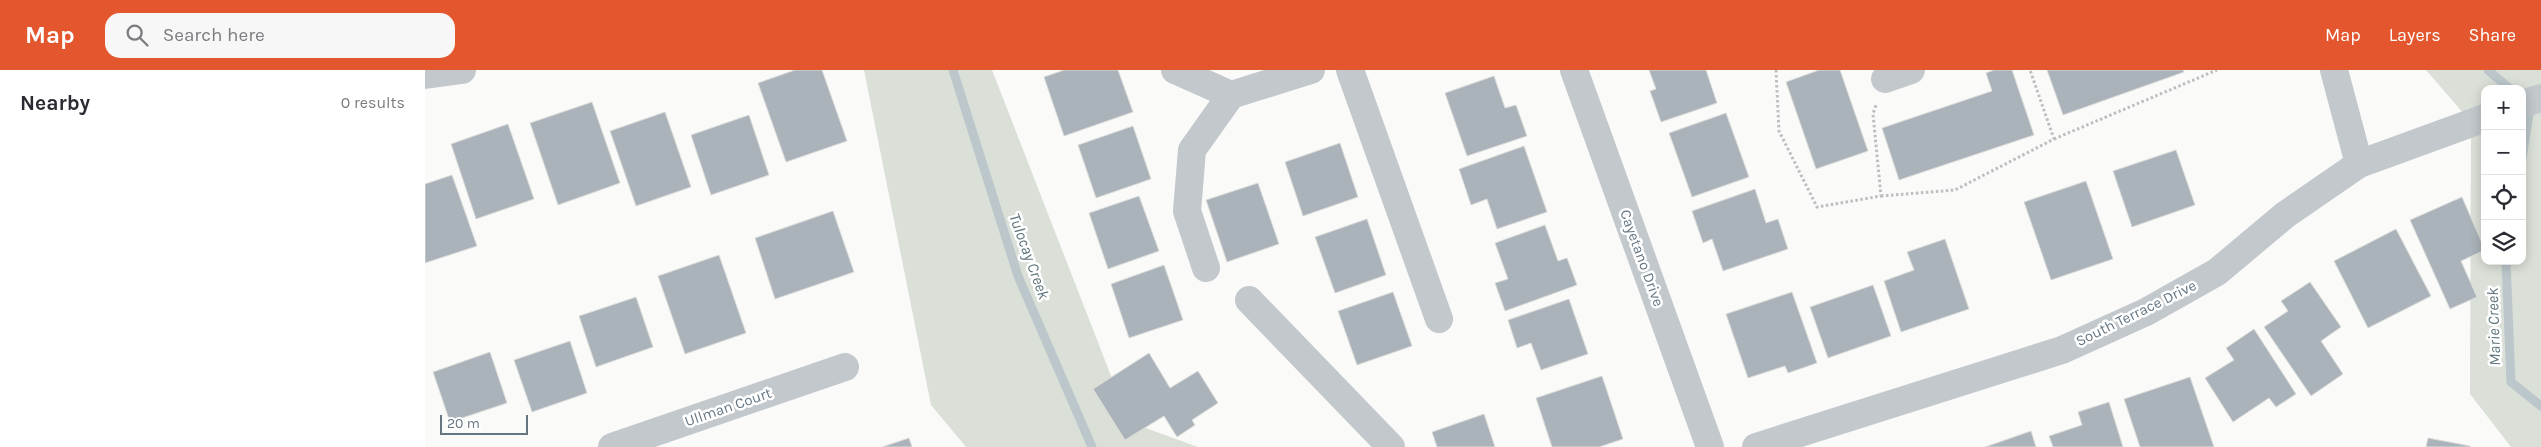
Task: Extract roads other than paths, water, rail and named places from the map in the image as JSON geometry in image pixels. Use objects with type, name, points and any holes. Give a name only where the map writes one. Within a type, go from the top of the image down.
[{"type":"street","points":[[425,75],[462,70]]},
{"type":"street","points":[[1175,70],[1231,96]]},
{"type":"street","points":[[1206,268],[1187,211],[1192,150],[1231,96],[1311,70]]},
{"type":"street","points":[[1350,70],[1439,319]]},
{"type":"street","name":"Cayetano Drive","points":[[1574,70],[1711,447]]},
{"type":"street","points":[[1885,79],[1911,70]]},
{"type":"street","points":[[2334,70],[2359,164]]},
{"type":"street","points":[[2526,103],[2541,98]]},
{"type":"street","name":"South Terrace Drive","points":[[1756,447],[2062,350],[2146,312],[2217,272],[2285,214],[2359,164],[2481,119]]},
{"type":"street","points":[[1249,300],[1391,447]]},
{"type":"street","name":"Ullman Court","points":[[612,447],[845,367]]},
{"type":"waterway","name":"Tulocay Creek","points":[[953,70],[1018,276],[1092,447]]},
{"type":"waterway","name":"Marie Creek","points":[[2488,70],[2505,85]]},
{"type":"waterway","name":"Marie Creek","points":[[2526,132],[2530,107]]},
{"type":"waterway","name":"Marie Creek","points":[[2506,265],[2511,382],[2541,406]]}]
